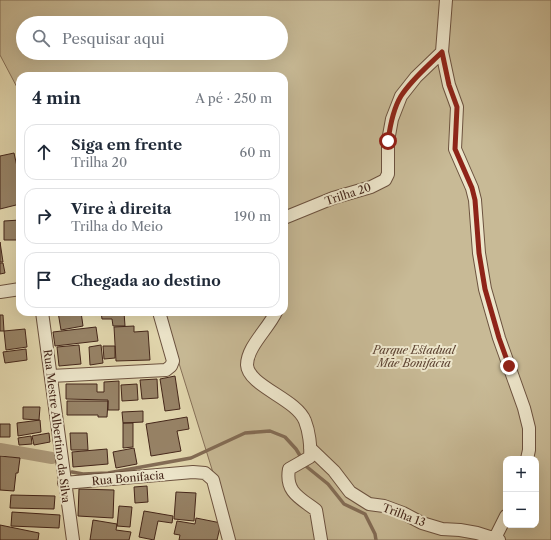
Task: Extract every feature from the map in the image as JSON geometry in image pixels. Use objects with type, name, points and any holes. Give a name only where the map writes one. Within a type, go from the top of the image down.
[{"type":"street","points":[[446,0],[442,52],[449,85],[457,107],[455,149],[472,188],[475,200],[479,253],[485,289],[499,338],[524,408],[528,428],[527,456]]},
{"type":"street","name":"Trilha 20","points":[[288,216],[333,198],[371,187],[385,180],[388,174],[389,134],[392,119],[401,96],[416,77],[442,52]]},
{"type":"street","points":[[0,292],[16,290]]},
{"type":"street","name":"Rua Mestre Albertino da Silva","points":[[43,316],[72,540]]},
{"type":"street","points":[[51,376],[166,370],[174,361],[160,316]]},
{"type":"street","points":[[273,316],[250,352],[247,366],[249,372],[258,382],[296,407],[305,420],[310,452],[296,465],[289,469],[288,477],[293,493],[316,510],[321,540]]},
{"type":"street","name":"Trilha 13","points":[[310,452],[334,471],[350,492],[369,504],[384,506],[403,513],[422,523],[442,529],[460,530],[497,539]]},
{"type":"street","name":"Rua Bonifacia","points":[[64,483],[193,472],[204,473],[213,480],[229,540]]},
{"type":"street","points":[[497,539],[503,524]]},
{"type":"green space","name":"Parque Estadual Mãe Bonifácia","points":[[0,0],[551,0],[551,540],[234,540],[164,316],[288,316],[288,72],[16,72],[16,85],[0,55]]},
{"type":"building","points":[[14,153],[16,162],[16,205],[0,209],[0,156]]},
{"type":"building","points":[[16,220],[16,240],[4,240],[4,221]]},
{"type":"building","points":[[0,242],[3,262],[0,262]]},
{"type":"building","points":[[0,263],[3,263],[5,273],[0,274]]},
{"type":"building","points":[[0,315],[3,315],[4,331],[0,331]]},
{"type":"building","points":[[59,316],[82,316],[83,326],[61,330]]},
{"type":"building","points":[[102,316],[124,316],[125,326],[113,326],[112,319],[102,319]]},
{"type":"building","points":[[134,326],[134,332],[148,331],[150,360],[116,361],[114,327]]},
{"type":"building","points":[[96,327],[98,341],[55,346],[53,332]]},
{"type":"building","points":[[25,329],[27,347],[6,350],[4,331]]},
{"type":"building","points":[[79,345],[81,364],[59,366],[57,347]]},
{"type":"building","points":[[101,345],[103,363],[90,365],[89,347]]},
{"type":"building","points":[[103,346],[115,346],[115,358],[104,359]]},
{"type":"building","points":[[26,349],[27,360],[5,363],[3,352]]},
{"type":"building","points":[[175,376],[180,409],[165,411],[160,379]]},
{"type":"building","points":[[157,379],[158,398],[142,399],[140,380]]},
{"type":"building","points":[[119,381],[119,410],[108,410],[108,400],[66,399],[66,384],[97,384],[97,392],[104,392],[104,382]]},
{"type":"building","points":[[137,384],[138,400],[122,401],[121,385]]},
{"type":"building","points":[[67,401],[108,401],[107,417],[98,417],[98,415],[67,415]]},
{"type":"building","points":[[23,407],[40,407],[39,420],[23,419]]},
{"type":"building","points":[[143,411],[143,422],[123,423],[122,412]]},
{"type":"building","points":[[187,417],[189,429],[177,431],[181,451],[151,456],[146,424]]},
{"type":"building","points":[[40,420],[41,432],[18,436],[17,423]]},
{"type":"building","points":[[123,423],[133,423],[133,447],[123,448]]},
{"type":"building","points":[[0,424],[10,424],[10,437],[0,437]]},
{"type":"building","points":[[49,433],[50,442],[34,445],[32,436]]},
{"type":"building","points":[[70,433],[87,433],[88,450],[71,450]]},
{"type":"building","points":[[31,436],[32,444],[19,445],[18,438]]},
{"type":"building","points":[[134,448],[137,464],[116,468],[113,452]]},
{"type":"building","points":[[107,449],[108,464],[73,467],[72,452]]},
{"type":"building","points":[[0,456],[20,458],[18,473],[16,473],[14,491],[0,490]]},
{"type":"building","points":[[147,486],[148,502],[135,503],[134,487]]},
{"type":"building","points":[[79,489],[114,490],[113,518],[78,516]]},
{"type":"building","points":[[176,492],[196,493],[194,521],[174,519]]},
{"type":"building","points":[[11,495],[55,496],[54,509],[10,508]]},
{"type":"building","points":[[119,506],[132,507],[130,527],[117,526]]},
{"type":"building","points":[[144,511],[173,516],[172,523],[158,521],[154,540],[139,537]]},
{"type":"building","points":[[12,512],[60,515],[59,528],[11,526]]},
{"type":"building","points":[[196,518],[221,523],[217,540],[179,540],[180,535],[174,534],[177,521],[195,524]]},
{"type":"building","points":[[93,520],[117,524],[116,530],[131,532],[129,540],[90,540]]},
{"type":"building","points":[[0,525],[39,533],[38,540],[0,540]]},
{"type":"waterway","points":[[72,472],[83,474],[108,473],[191,458],[245,433],[270,431],[285,437],[296,449],[307,467],[328,484],[344,504],[365,514],[375,534],[376,540]]},
{"type":"waterway","points":[[0,449],[52,458]]},
{"type":"route","points":[[388,141],[392,119],[401,96],[416,77],[442,52],[449,85],[457,107],[455,149],[472,188],[475,200],[479,253],[485,289],[499,338],[509,366]]}]
